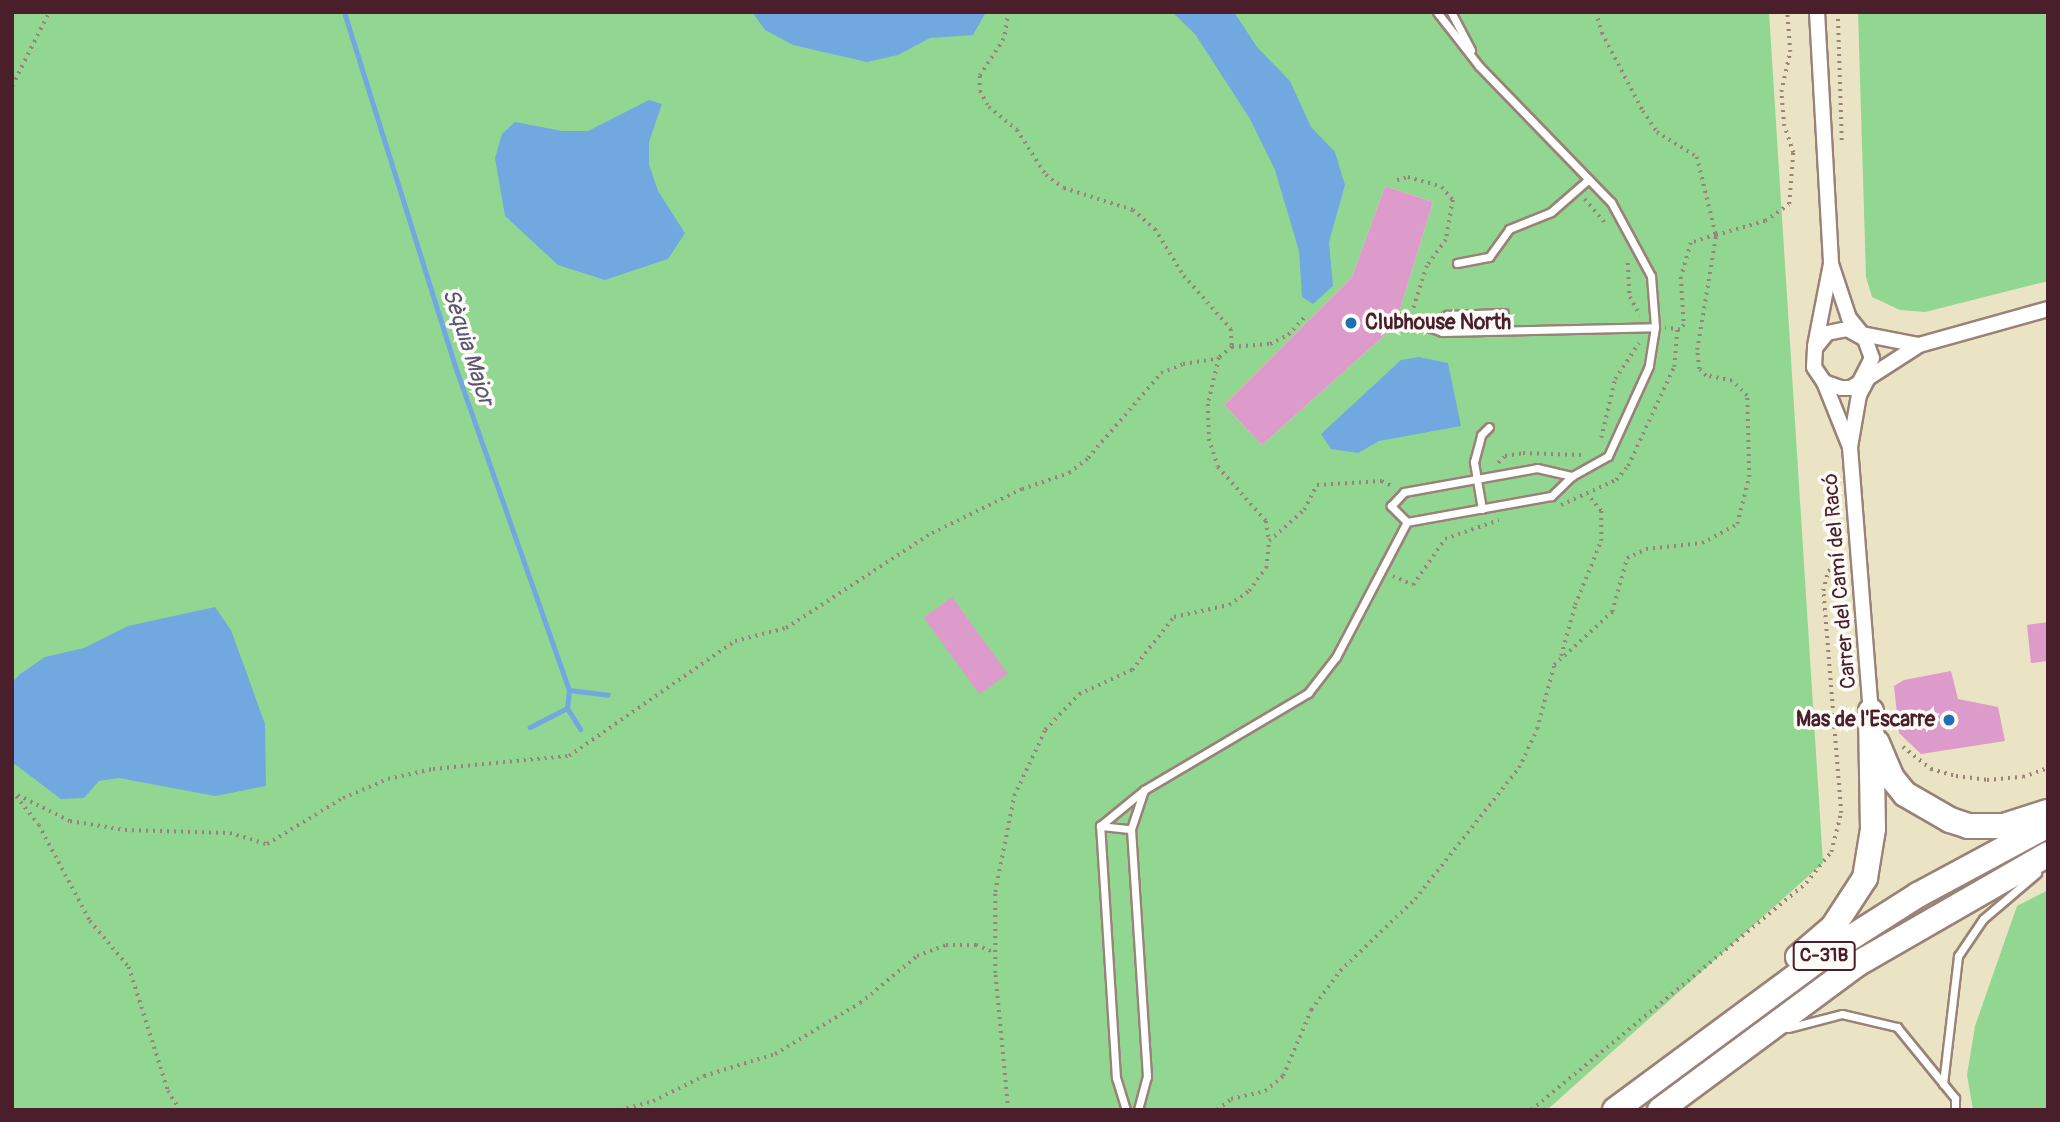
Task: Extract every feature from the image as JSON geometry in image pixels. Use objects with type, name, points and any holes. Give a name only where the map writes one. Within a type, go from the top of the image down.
[{"type":"highway","points":[[1871,711],[1882,761],[1892,778],[1935,814],[1984,828],[2048,812]]},
{"type":"highway","points":[[1672,1067],[1705,1025],[1824,934],[1858,894],[1865,878],[1873,829],[1871,711]]},
{"type":"highway","name":"C-31B","points":[[1615,1110],[1830,951],[1919,895],[2048,825]]},
{"type":"highway","name":"C-31B","points":[[1660,1110],[1730,1055],[1857,964],[2048,854]]},
{"type":"street","points":[[1817,12],[1831,264],[1815,348],[1814,367],[1824,382],[1842,388],[1919,345],[2048,309]]},
{"type":"street","points":[[1831,264],[1849,318],[1861,335],[1866,377]]},
{"type":"street","points":[[1815,348],[1837,330],[1919,345]]},
{"type":"street","name":"Carrer del Camí del Racó","points":[[1866,377],[1859,395],[1850,447],[1871,711]]},
{"type":"street","name":"Carrer del Camí del Racó","points":[[1824,382],[1850,447]]},
{"type":"lane","points":[[1407,522],[1551,496],[1572,476],[1608,456],[1649,366],[1655,327],[1651,275],[1611,202],[1479,66],[1437,12]]},
{"type":"lane","points":[[1451,12],[1479,66]]},
{"type":"lane","points":[[1457,262],[1489,257],[1509,229],[1551,212],[1589,179]]},
{"type":"lane","points":[[1431,328],[1447,315],[1504,313]]},
{"type":"lane","points":[[1402,317],[1442,332],[1655,327]]},
{"type":"lane","points":[[1482,509],[1474,462],[1481,435],[1489,427]]},
{"type":"lane","points":[[1407,522],[1391,506],[1404,492],[1537,468],[1572,476]]},
{"type":"lane","points":[[1100,826],[1144,790],[1308,693],[1336,657],[1407,522]]},
{"type":"lane","points":[[1138,1110],[1147,1076],[1130,829],[1144,790]]},
{"type":"lane","points":[[1100,826],[1130,829]]},
{"type":"lane","points":[[1100,826],[1116,1078],[1125,1110]]},
{"type":"lane","points":[[1943,1084],[1958,956],[1983,919],[2048,864]]},
{"type":"lane","points":[[1730,1055],[1805,1020],[1842,1014],[1897,1027],[1955,1098],[1955,1110]]},
{"type":"path","points":[[12,86],[50,12]]},
{"type":"path","points":[[1009,12],[1004,39],[980,76],[980,91],[989,107],[1017,130],[1046,175],[1064,188],[1133,210],[1155,229],[1184,276],[1231,329],[1232,348]]},
{"type":"path","points":[[1217,1110],[1231,1099],[1265,1091],[1283,1076],[1311,1010],[1340,971],[1415,899],[1519,768],[1537,729],[1554,665],[1612,612],[1632,552],[1702,543],[1737,524],[1749,477],[1747,396],[1732,381],[1706,376],[1699,369],[1697,350],[1716,235],[1697,157],[1657,132],[1650,122],[1602,33],[1596,12]]},
{"type":"path","points":[[1655,327],[1680,330],[1684,325],[1681,277],[1691,243],[1765,221],[1789,205],[1793,153],[1784,126],[1782,92],[1790,52],[1787,12]]},
{"type":"path","points":[[1397,180],[1408,177],[1442,187],[1453,200],[1446,240],[1427,266],[1415,308],[1402,317]]},
{"type":"path","points":[[1577,190],[1612,232]]},
{"type":"path","points":[[1596,448],[1615,379],[1639,342],[1642,327],[1630,297],[1625,254]]},
{"type":"path","points":[[12,791],[70,821],[125,830],[230,833],[267,844],[343,799],[388,779],[446,767],[569,757],[735,641],[786,628],[932,533],[1022,489],[1069,472],[1088,458],[1161,373],[1219,358],[1232,348],[1270,344],[1288,335],[1305,317]]},
{"type":"path","points":[[1008,1110],[994,953],[1001,845],[1023,770],[1045,730],[1079,694],[1132,670],[1174,617],[1229,605],[1249,591],[1266,568],[1269,541],[1266,521],[1218,467],[1209,439],[1208,404],[1219,358]]},
{"type":"path","points":[[1490,477],[1505,456],[1587,454]]},
{"type":"path","points":[[1269,541],[1304,510],[1317,485],[1382,481],[1404,492]]},
{"type":"path","points":[[1561,658],[1575,605],[1601,541],[1601,511],[1587,495]]},
{"type":"path","points":[[1531,1110],[1806,883],[1831,852],[1841,813],[1823,591],[1828,571],[1837,562],[1858,559]]},
{"type":"path","points":[[1894,738],[1931,769],[1956,776],[1987,780],[2023,778],[2048,768]]},
{"type":"path","points":[[18,795],[90,921],[129,967],[168,1091],[180,1110]]},
{"type":"path","points":[[620,1110],[653,1101],[704,1076],[775,1054],[860,1003],[917,956],[946,945],[976,945],[994,953]]},
{"type":"green space","points":[[12,12],[1769,12],[1823,863],[1547,1110],[12,1110]],"holes":[[[1385,186],[1433,202],[1399,312],[1386,334],[1262,445],[1224,405],[1352,277]]]},
{"type":"green space","points":[[1858,12],[2048,12],[2048,281],[1925,312],[1900,310],[1872,297],[1866,277]]},
{"type":"green space","points":[[2048,890],[2048,1110],[1973,1110],[1967,1075],[1975,1026],[2017,906]]},
{"type":"water","points":[[752,12],[986,12],[973,35],[930,38],[898,55],[867,62],[793,45],[765,30]]},
{"type":"water","points":[[1172,12],[1234,12],[1257,47],[1290,81],[1311,127],[1335,152],[1345,185],[1329,242],[1333,286],[1313,304],[1302,297],[1299,251],[1275,170],[1250,119],[1195,34]]},
{"type":"water","points":[[649,100],[662,104],[649,142],[649,164],[658,191],[685,233],[668,259],[605,280],[558,265],[505,216],[495,158],[502,134],[515,122],[562,131],[588,131]]},
{"type":"water","points":[[1419,357],[1448,363],[1461,426],[1379,441],[1358,453],[1331,449],[1321,434],[1401,360]]},
{"type":"water","points":[[215,607],[231,630],[265,724],[266,786],[215,796],[119,778],[99,781],[84,798],[61,799],[12,762],[12,683],[20,674],[45,657],[84,648],[128,626]]},
{"type":"building","name":"Clubhouse North","points":[[1385,186],[1433,202],[1399,312],[1386,334],[1262,445],[1224,405],[1352,277]]},
{"type":"building","points":[[952,597],[1008,674],[980,694],[924,618]]},
{"type":"building","points":[[2048,622],[2048,661],[2031,663],[2027,625]]},
{"type":"building","name":"Mas de l'Escarre","points":[[1951,671],[1958,699],[1998,707],[2005,741],[1921,754],[1899,733],[1894,686],[1904,680]]},
{"type":"waterway","name":"Sèquia Major","points":[[344,12],[457,372],[569,690],[567,708],[530,727]]},
{"type":"waterway","name":"Sèquia Major","points":[[569,690],[608,695]]},
{"type":"waterway","name":"Sèquia Major","points":[[567,708],[580,729]]},
{"type":"place","name":"Clubhouse North","points":[[1351,323]]},
{"type":"place","name":"Mas de l'Escarre","points":[[1949,720]]}]
